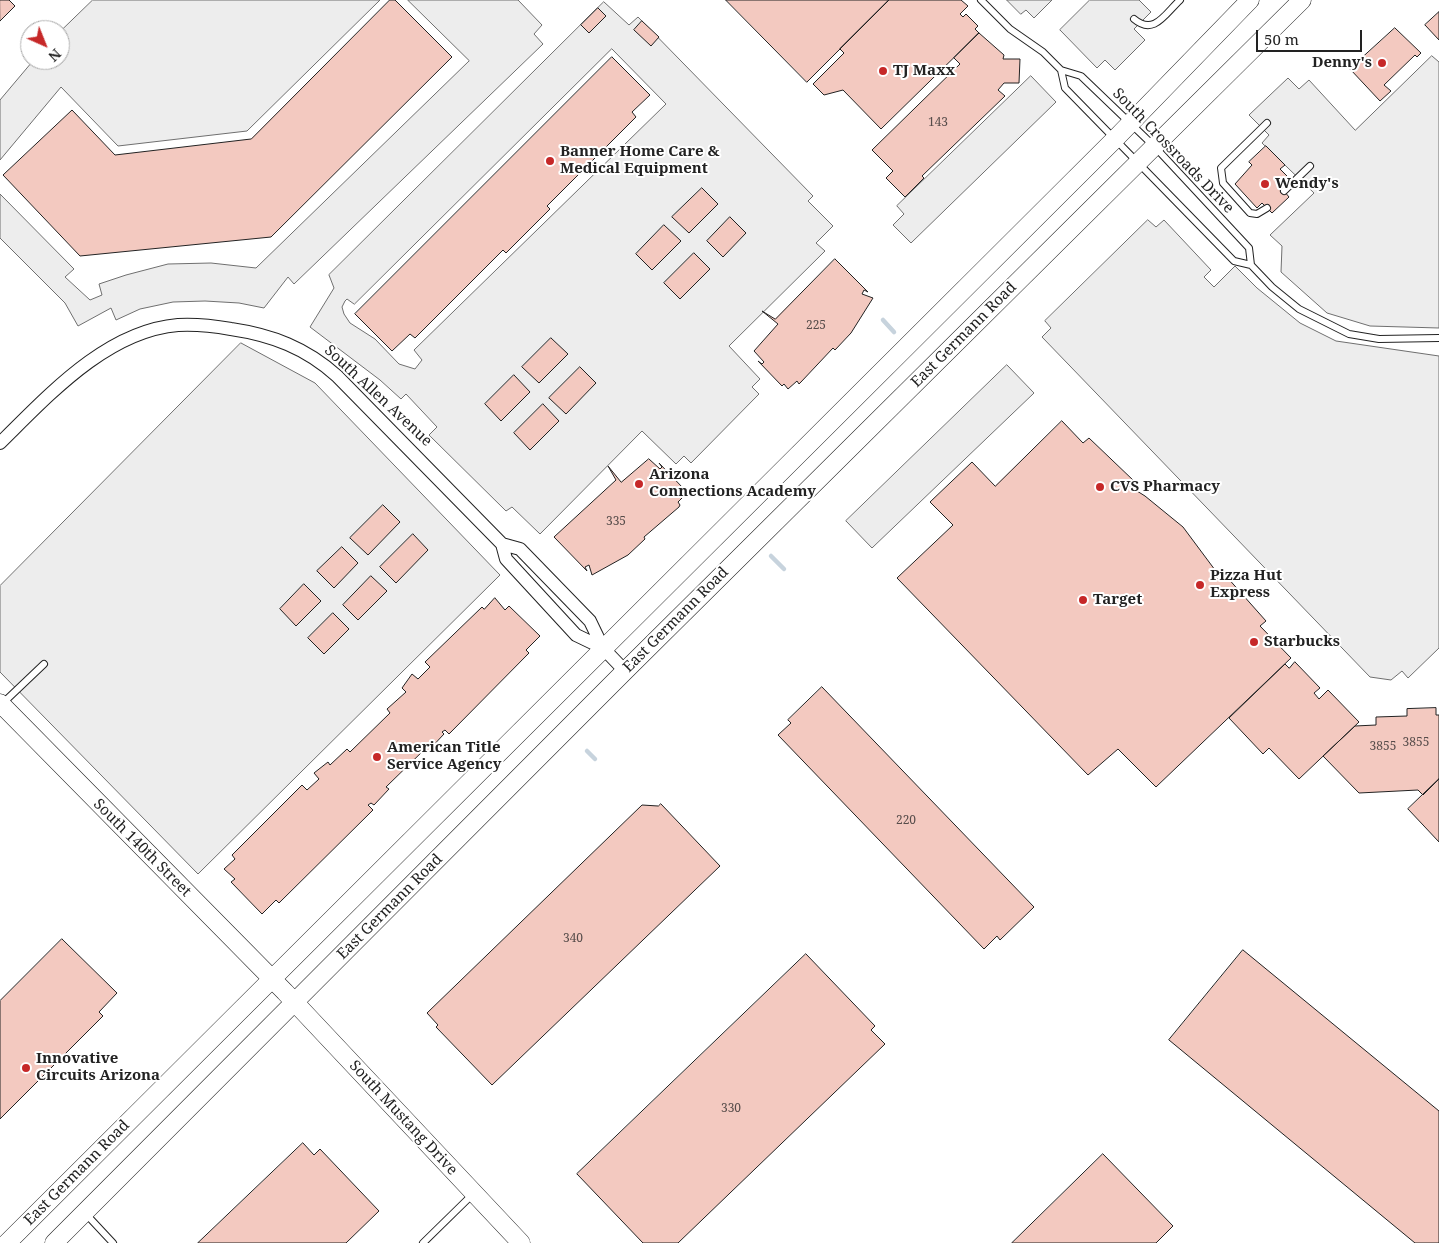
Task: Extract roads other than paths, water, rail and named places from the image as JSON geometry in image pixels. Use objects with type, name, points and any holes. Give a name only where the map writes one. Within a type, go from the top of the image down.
[{"type":"main road","name":"East Germann Road","points":[[7,1243],[1116,138],[1250,0]]},
{"type":"main road","name":"East Germann Road","points":[[54,1243],[290,998],[624,671],[1302,0]]},
{"type":"main road","name":"South 140th Street","points":[[1,704],[290,998]]},
{"type":"main road","name":"South Mustang Drive","points":[[290,998],[521,1243]]},
{"type":"street","name":"South Allen Avenue","points":[[0,443],[65,379],[85,364],[122,343],[148,332],[177,325],[211,326],[248,331],[288,342],[324,364],[399,437],[502,544],[506,559],[576,634],[603,648]]},
{"type":"street","name":"South Allen Avenue","points":[[502,544],[520,549],[590,621],[603,648],[624,671]]},
{"type":"lane","name":"South Crossroads Drive","points":[[981,0],[1010,29],[1042,52],[1061,70],[1081,76],[1131,122],[1249,248],[1251,265]]},
{"type":"lane","points":[[1134,20],[1141,25],[1149,27],[1155,24],[1180,0]]},
{"type":"lane","name":"South Crossroads Drive","points":[[1061,70],[1065,88],[1116,138],[1234,261],[1251,265],[1272,287],[1299,309],[1349,334],[1379,339],[1439,338]]},
{"type":"lane","points":[[1267,123],[1224,164],[1221,174],[1222,183],[1250,212],[1257,214],[1267,208]]},
{"type":"lane","points":[[1284,191],[1310,166]]},
{"type":"lane","points":[[1,704],[44,664]]},
{"type":"lane","points":[[423,1243],[473,1194]]},
{"type":"lane","points":[[84,1212],[113,1243]]},
{"type":"waterway","points":[[883,320],[894,332]]},
{"type":"waterway","points":[[771,556],[784,569]]},
{"type":"waterway","points":[[587,751],[595,759]]},
{"type":"place","name":"Denny's","points":[[1382,63]]},
{"type":"place","name":"TJ Maxx","points":[[883,71]]},
{"type":"place","name":"Banner Home Care & Medical Equipment","points":[[550,161]]},
{"type":"place","name":"Wendy's","points":[[1265,184]]},
{"type":"place","name":"Arizona Connections Academy","points":[[639,484]]},
{"type":"place","name":"CVS Pharmacy","points":[[1100,487]]},
{"type":"place","name":"Pizza Hut Express","points":[[1200,585]]},
{"type":"place","name":"Target","points":[[1083,600]]},
{"type":"place","name":"Starbucks","points":[[1254,642]]},
{"type":"place","name":"American Title Service Agency","points":[[377,757]]},
{"type":"place","name":"Innovative Circuits Arizona","points":[[26,1068]]}]
